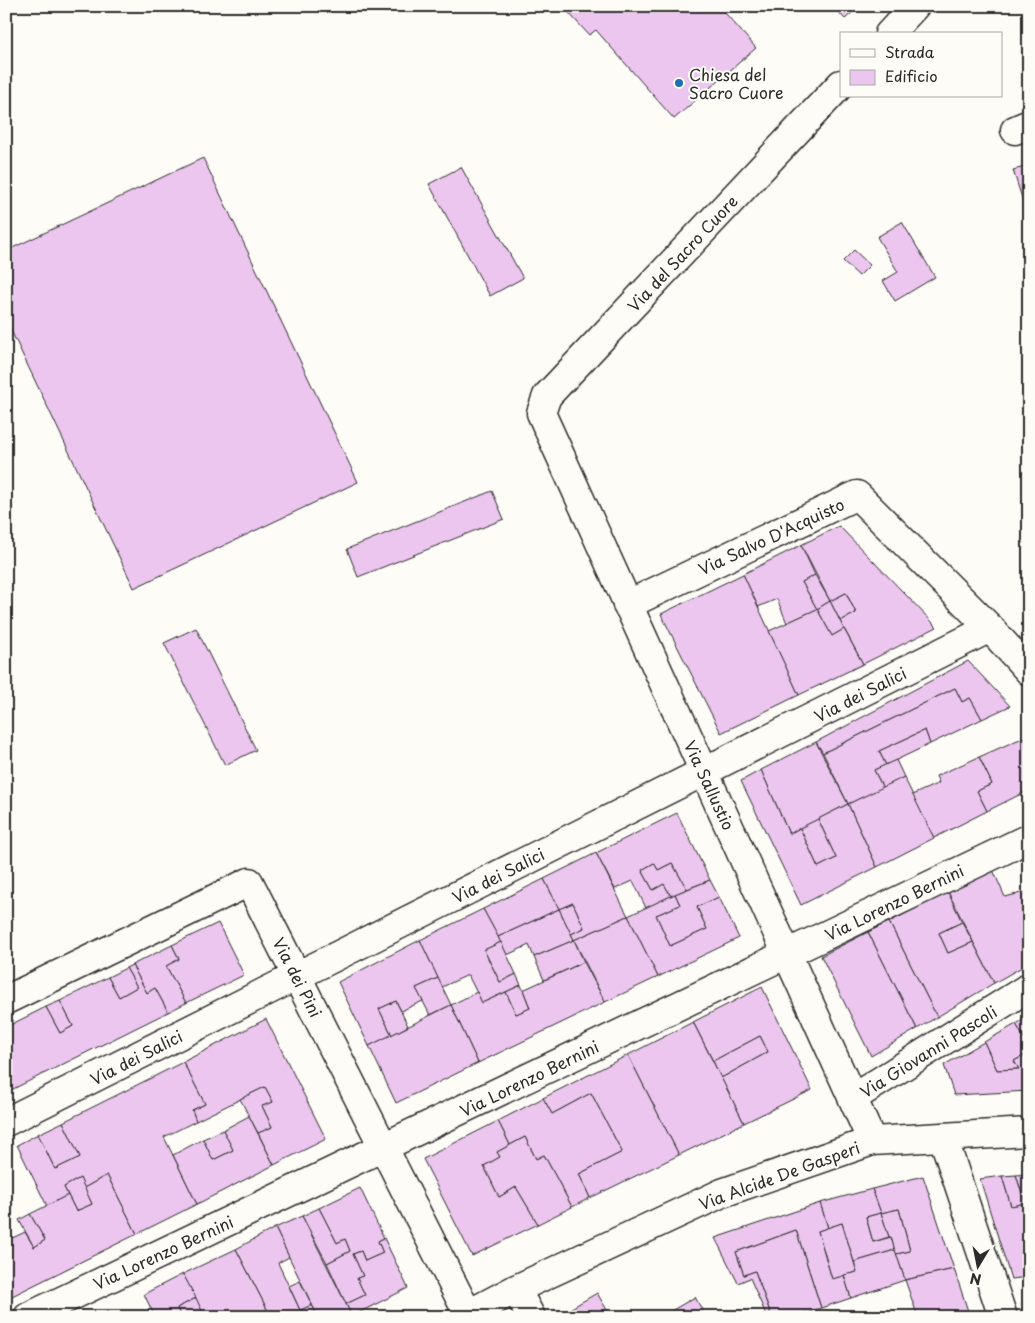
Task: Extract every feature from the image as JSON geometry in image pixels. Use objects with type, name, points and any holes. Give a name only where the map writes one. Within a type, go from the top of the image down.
[{"type":"street","points":[[891,32],[915,6]]},
{"type":"street","name":"Via del Sacro Cuore","points":[[547,430],[540,412],[546,396],[840,85]]},
{"type":"street","name":"Via Sallustio","points":[[547,430],[872,1141]]},
{"type":"street","name":"Via Salvo D'Acquisto","points":[[627,605],[857,496],[990,628],[1029,671]]},
{"type":"street","name":"Via dei Salici","points":[[6,1122],[990,628]]},
{"type":"street","name":"Via Lorenzo Bernini","points":[[28,1317],[1029,838]]},
{"type":"street","name":"Via dei Pini","points":[[6,1000],[249,882],[385,1147],[465,1315]]},
{"type":"street","name":"Via Giovanni Pascoli","points":[[852,1098],[1029,988]]},
{"type":"street","name":"Via Alcide De Gasperi","points":[[465,1315],[722,1192],[872,1141],[1029,1132]]},
{"type":"street","points":[[943,1137],[1004,1317]]},
{"type":"street","points":[[516,1289],[531,1317]]},
{"type":"building","name":"Chiesa del Sacro Cuore","points":[[572,6],[719,6],[756,48],[674,119],[596,30],[589,35],[567,11]]},
{"type":"building","points":[[833,6],[860,6],[845,19]]},
{"type":"building","points":[[203,158],[358,482],[134,588],[6,320],[6,251]]},
{"type":"building","points":[[1029,166],[1029,213],[1027,214],[1013,170]]},
{"type":"building","points":[[461,167],[523,278],[490,296],[429,184]]},
{"type":"building","points":[[902,222],[935,277],[895,301],[883,281],[898,272],[877,237]]},
{"type":"building","points":[[854,250],[870,265],[859,276],[843,261]]},
{"type":"building","points":[[492,491],[504,519],[358,577],[347,549]]},
{"type":"building","points":[[839,526],[937,627],[863,664],[840,621],[856,613],[846,593],[830,601],[801,545]]},
{"type":"building","points":[[801,545],[815,575],[802,582],[817,609],[787,623],[777,599],[758,607],[743,574]]},
{"type":"building","points":[[743,574],[799,695],[721,733],[661,614]]},
{"type":"building","points":[[815,575],[830,601],[817,609],[802,582]]},
{"type":"building","points":[[846,593],[856,613],[840,621],[830,601]]},
{"type":"building","points":[[830,601],[844,629],[832,636],[817,609]]},
{"type":"building","points":[[817,609],[832,636],[844,629],[863,664],[799,695],[769,631]]},
{"type":"building","points":[[196,628],[256,750],[225,765],[164,643]]},
{"type":"building","points":[[968,661],[1010,706],[982,719],[970,698],[962,702],[955,688],[823,753],[816,742]]},
{"type":"building","points":[[955,688],[962,702],[970,698],[982,719],[930,744],[925,730],[879,751],[886,765],[874,770],[883,788],[848,804],[823,753]]},
{"type":"building","points":[[925,730],[930,744],[886,765],[879,751]]},
{"type":"building","points":[[1029,735],[1029,790],[987,811],[977,791],[992,784],[979,757]]},
{"type":"building","points":[[816,742],[848,804],[789,834],[761,770]]},
{"type":"building","points":[[979,757],[992,784],[977,791],[987,811],[934,838],[912,795],[939,783],[936,776]]},
{"type":"building","points":[[896,760],[904,777],[883,788],[874,770]]},
{"type":"building","points":[[761,770],[789,834],[800,828],[818,867],[836,858],[818,819],[848,804],[877,867],[801,905],[741,781]]},
{"type":"building","points":[[904,777],[934,838],[877,867],[848,804]]},
{"type":"building","points":[[677,813],[710,880],[687,889],[672,863],[658,870],[654,863],[642,870],[653,890],[664,884],[671,896],[646,908],[633,881],[615,889],[596,853]]},
{"type":"building","points":[[818,819],[836,858],[818,867],[800,828]]},
{"type":"building","points":[[596,853],[628,916],[574,940],[571,934],[584,928],[573,903],[559,909],[544,879]]},
{"type":"building","points":[[654,863],[658,870],[672,863],[687,889],[671,896],[664,884],[653,890],[642,870]]},
{"type":"building","points":[[993,870],[1005,897],[1025,892],[1029,899],[1029,963],[994,983],[948,892]]},
{"type":"building","points":[[544,879],[559,909],[498,937],[483,909]]},
{"type":"building","points":[[710,880],[719,897],[697,907],[707,929],[670,946],[656,915],[680,905],[675,894]]},
{"type":"building","points":[[948,892],[962,922],[939,933],[948,953],[973,942],[994,983],[937,1017],[889,922]]},
{"type":"building","points":[[675,894],[680,905],[656,915],[670,946],[707,929],[697,907],[719,897],[739,938],[658,977],[628,916]]},
{"type":"building","points":[[573,903],[584,928],[571,934],[559,909]]},
{"type":"building","points":[[483,909],[501,942],[484,950],[500,982],[516,974],[521,985],[482,1003],[468,975],[442,987],[420,940]]},
{"type":"building","points":[[559,909],[574,940],[534,957],[529,945],[507,955],[498,937]]},
{"type":"building","points":[[628,916],[658,977],[605,1002],[574,940]]},
{"type":"building","points":[[889,922],[937,1017],[917,1029],[868,932]]},
{"type":"building","points":[[962,922],[973,942],[948,953],[939,933]]},
{"type":"building","points":[[218,923],[244,975],[186,1003],[166,966],[179,959],[172,945]]},
{"type":"building","points":[[868,932],[917,1029],[871,1056],[821,956]]},
{"type":"building","points":[[420,940],[438,978],[416,988],[423,1001],[401,1011],[396,1001],[379,1009],[392,1035],[369,1046],[338,982]]},
{"type":"building","points":[[574,940],[584,962],[544,980],[534,957]]},
{"type":"building","points":[[501,942],[516,974],[500,982],[484,950]]},
{"type":"building","points":[[172,945],[179,959],[166,966],[186,1003],[168,1012],[155,988],[147,993],[132,965]]},
{"type":"building","points":[[584,962],[605,1002],[478,1063],[451,1005],[477,992],[482,1003],[506,992],[516,1014],[530,1008],[523,990]]},
{"type":"building","points":[[132,965],[147,993],[155,988],[168,1012],[7,1092],[6,1027],[46,1007],[60,1033],[73,1026],[60,1001],[108,977],[119,997],[137,987],[126,968]]},
{"type":"building","points":[[126,968],[137,987],[119,997],[108,977]]},
{"type":"building","points":[[438,978],[451,1005],[430,1015],[416,988]]},
{"type":"building","points":[[521,985],[530,1008],[516,1014],[506,992]]},
{"type":"building","points":[[762,987],[812,1090],[744,1123],[721,1078],[768,1052],[760,1036],[713,1061],[693,1022]]},
{"type":"building","points":[[60,1001],[73,1026],[60,1033],[46,1007]]},
{"type":"building","points":[[396,1001],[408,1026],[392,1035],[379,1009]]},
{"type":"building","points":[[451,1005],[478,1063],[396,1103],[369,1046]]},
{"type":"building","points":[[1029,1017],[1029,1047],[1016,1024]]},
{"type":"building","points":[[266,1019],[326,1139],[274,1165],[258,1133],[272,1127],[262,1106],[273,1102],[265,1087],[196,1121],[192,1110],[205,1104],[183,1062]]},
{"type":"building","points":[[693,1022],[744,1123],[679,1155],[628,1055]]},
{"type":"building","points":[[1016,1024],[1029,1047],[1029,1053],[1014,1061],[1019,1069],[997,1070],[984,1042]]},
{"type":"building","points":[[760,1036],[768,1052],[721,1078],[713,1061]]},
{"type":"building","points":[[984,1042],[997,1070],[1019,1069],[1014,1061],[1029,1053],[1029,1091],[954,1095],[944,1065]]},
{"type":"building","points":[[628,1055],[679,1155],[590,1198],[579,1174],[622,1152],[591,1093],[552,1114],[543,1098]]},
{"type":"building","points":[[183,1062],[205,1104],[192,1110],[196,1121],[164,1137],[197,1204],[137,1234],[107,1175],[84,1188],[80,1178],[64,1187],[68,1195],[47,1206],[17,1145],[38,1134],[55,1169],[80,1157],[63,1122]]},
{"type":"building","points":[[265,1087],[273,1102],[262,1106],[272,1127],[258,1133],[240,1099]]},
{"type":"building","points":[[591,1093],[622,1152],[579,1174],[590,1198],[572,1207],[544,1155],[536,1159],[525,1137],[510,1145],[498,1121],[543,1098],[552,1114]]},
{"type":"building","points":[[249,1116],[274,1165],[197,1204],[173,1155],[203,1139],[213,1160],[233,1150],[223,1130]]},
{"type":"building","points":[[498,1121],[510,1145],[497,1152],[500,1157],[484,1166],[499,1197],[516,1187],[538,1224],[472,1256],[423,1159]]},
{"type":"building","points":[[63,1122],[80,1157],[55,1169],[38,1134]]},
{"type":"building","points":[[223,1130],[233,1150],[213,1160],[203,1139]]},
{"type":"building","points":[[525,1137],[536,1159],[544,1155],[572,1207],[538,1224],[516,1187],[499,1197],[484,1166],[500,1157],[497,1152]]},
{"type":"building","points":[[1029,1174],[1029,1277],[1011,1279],[980,1179],[1002,1176],[1011,1206],[1025,1203],[1016,1175]]},
{"type":"building","points":[[107,1175],[137,1234],[6,1299],[6,1241],[25,1232],[34,1247],[45,1240],[30,1214],[68,1195],[76,1211],[92,1204],[84,1188]]},
{"type":"building","points":[[1016,1175],[1025,1203],[1011,1206],[1002,1176]]},
{"type":"building","points":[[923,1176],[954,1269],[905,1280],[896,1254],[910,1251],[899,1209],[881,1213],[872,1189]]},
{"type":"building","points":[[80,1178],[92,1204],[76,1211],[64,1187]]},
{"type":"building","points":[[360,1188],[384,1238],[378,1241],[383,1253],[365,1261],[361,1251],[353,1254],[363,1276],[357,1278],[365,1295],[346,1304],[327,1263],[350,1251],[345,1239],[337,1243],[319,1208]]},
{"type":"building","points":[[872,1189],[881,1213],[866,1217],[873,1242],[891,1237],[895,1250],[854,1262],[842,1223],[828,1228],[820,1203]]},
{"type":"building","points":[[820,1203],[828,1228],[818,1231],[832,1279],[844,1275],[851,1298],[821,1308],[796,1230],[736,1252],[744,1275],[755,1271],[772,1317],[767,1317],[750,1278],[738,1283],[715,1238]]},
{"type":"building","points":[[319,1208],[337,1243],[345,1239],[350,1251],[327,1263],[302,1216]]},
{"type":"building","points":[[899,1209],[910,1251],[896,1254],[881,1213]]},
{"type":"building","points":[[881,1213],[889,1237],[873,1242],[866,1217]]},
{"type":"building","points":[[30,1214],[45,1240],[34,1247],[19,1220]]},
{"type":"building","points":[[302,1216],[352,1316],[350,1317],[318,1317],[275,1228]]},
{"type":"building","points":[[842,1223],[857,1272],[832,1279],[818,1231]]},
{"type":"building","points":[[275,1228],[289,1257],[278,1263],[300,1310],[312,1305],[318,1317],[271,1317],[236,1249]]},
{"type":"building","points":[[796,1230],[821,1308],[794,1317],[772,1317],[755,1271],[744,1275],[736,1252]]},
{"type":"building","points":[[384,1238],[408,1288],[352,1316],[346,1304],[365,1295],[357,1278],[363,1276],[353,1254],[361,1251],[365,1261],[383,1253],[378,1241]]},
{"type":"building","points":[[236,1249],[271,1317],[204,1317],[183,1274]]},
{"type":"building","points":[[895,1250],[905,1280],[851,1298],[844,1275],[857,1272],[854,1262]]},
{"type":"building","points":[[954,1269],[970,1317],[936,1317],[936,1314],[918,1317],[905,1280]]},
{"type":"building","points":[[183,1274],[196,1298],[177,1308],[181,1317],[155,1317],[144,1294]]},
{"type":"building","points":[[300,1281],[312,1305],[300,1310],[289,1286]]},
{"type":"building","points":[[597,1293],[610,1315],[606,1317],[556,1317]]},
{"type":"building","points":[[695,1297],[706,1317],[661,1317]]},
{"type":"building","points":[[196,1298],[204,1315],[181,1317],[177,1308]]},
{"type":"building","points":[[108,1311],[110,1317],[97,1317]]},
{"type":"building","points":[[806,1312],[808,1317],[794,1317]]},
{"type":"place","name":"Chiesa del Sacro Cuore","points":[[679,83]]}]
